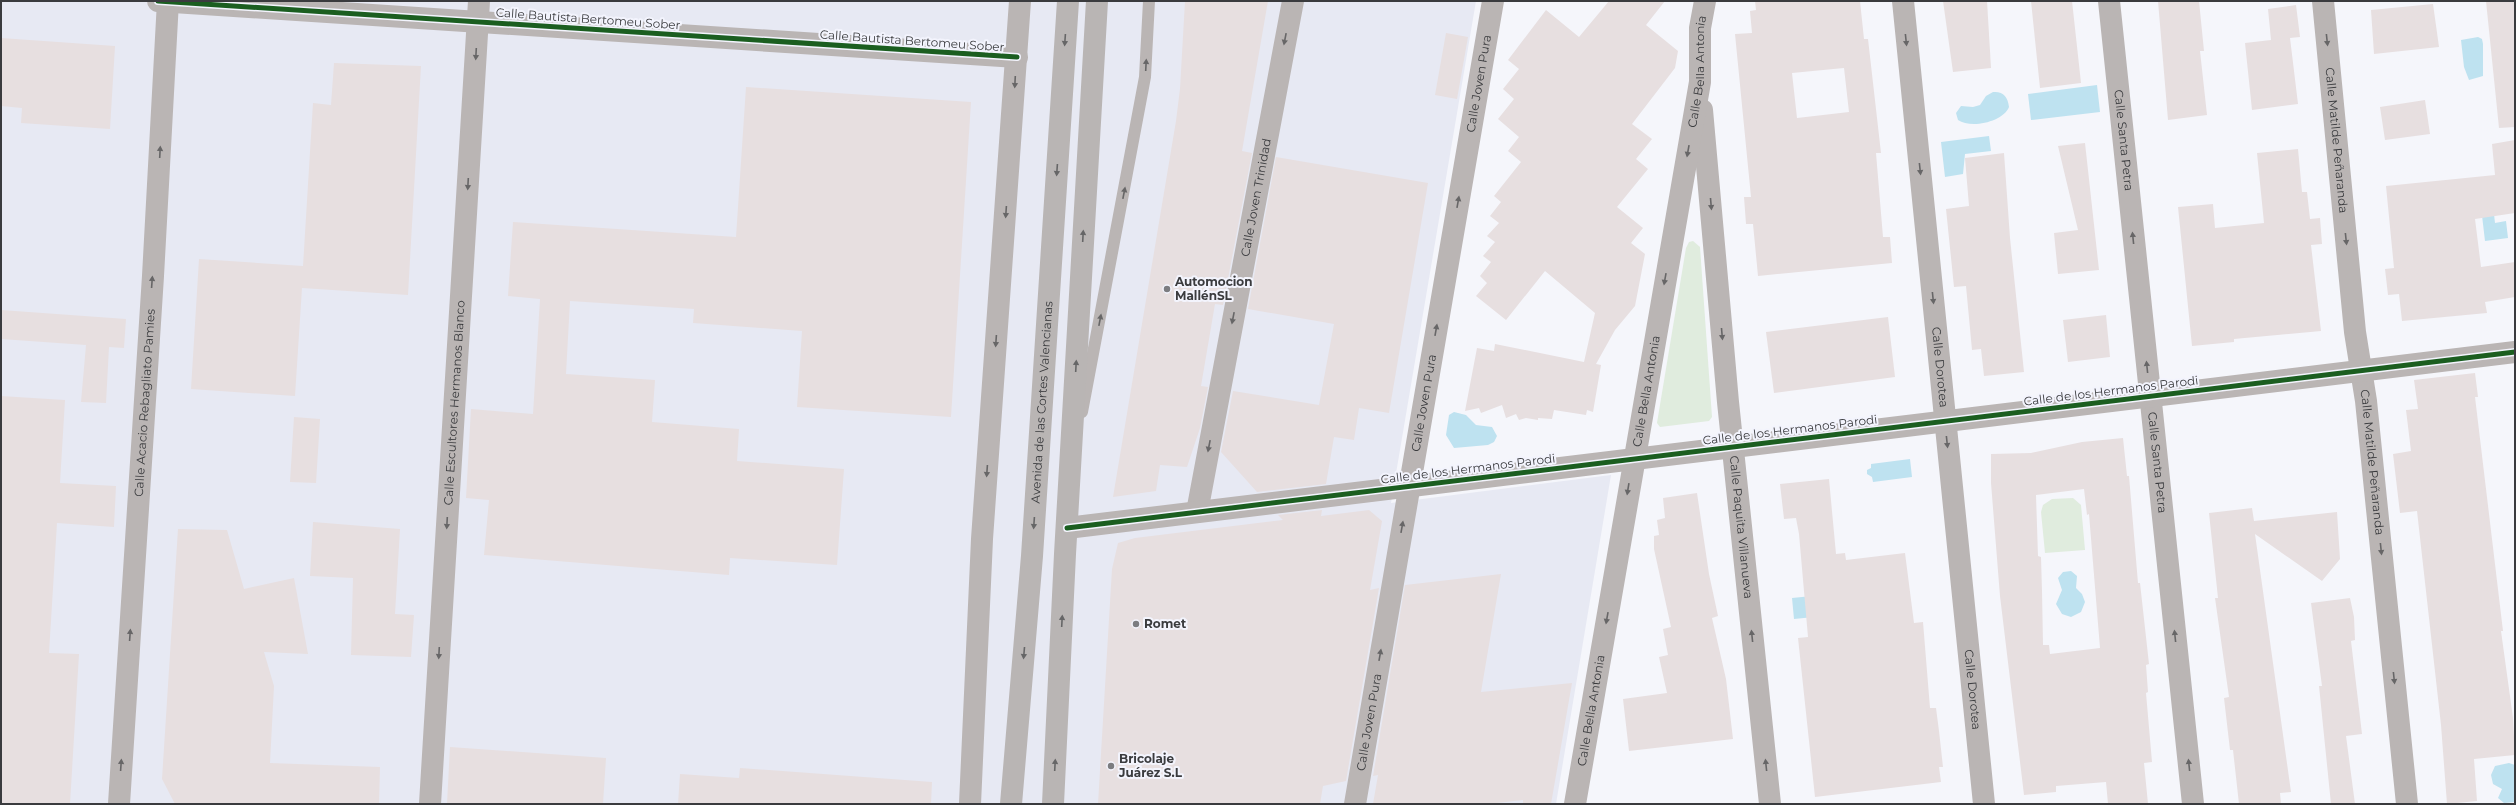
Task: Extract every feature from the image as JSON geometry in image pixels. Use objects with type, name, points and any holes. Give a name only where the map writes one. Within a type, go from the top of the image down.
[{"type":"main road","name":"Avenida de las Cortes Valencianas","points":[[1011,804],[1032,548],[1068,1]]},
{"type":"main road","points":[[1053,804],[1069,482],[1097,1]]},
{"type":"street","name":"Calle Bautista Bertomeu Sober","points":[[164,1],[478,12],[1017,57]]},
{"type":"street","name":"Calle Acacio Rebagliato Pamies","points":[[119,804],[153,276],[164,1]]},
{"type":"street","points":[[970,804],[982,539],[1020,1]]},
{"type":"street","name":"Calle Joven Trinidad","points":[[1197,512],[1292,1]]},
{"type":"street","name":"Calle Joven Pura","points":[[1355,804],[1493,1]]},
{"type":"street","name":"Calle Bella Antonia","points":[[1575,804],[1633,459],[1700,82],[1700,28],[1705,1]]},
{"type":"street","name":"Calle Dorotea","points":[[1902,1],[1984,804]]},
{"type":"street","name":"Calle Santa Petra","points":[[2109,1],[2193,804]]},
{"type":"street","name":"Calle Matilde Peñaranda","points":[[2323,1],[2407,804]]},
{"type":"street","name":"Calle Escultores Hermanos Blanco","points":[[430,804],[478,12]]},
{"type":"street","name":"Calle Paquita Villanueva","points":[[1700,82],[1733,447],[1770,804]]},
{"type":"street","name":"Calle de los Hermanos Parodi","points":[[1067,528],[2515,352]]},
{"type":"lane","points":[[1069,482],[1146,76],[1149,1]]},
{"type":"shaded area","points":[[1,1],[1476,1],[1391,503],[1611,475],[1556,804],[1,804]]},
{"type":"green space","points":[[1693,241],[1700,247],[1712,417],[1709,421],[1660,427],[1657,423],[1686,248],[1689,242]]},
{"type":"green space","points":[[2073,498],[2081,505],[2085,550],[2045,553],[2041,512],[2043,505],[2052,499]]},
{"type":"water","points":[[2478,37],[2482,39],[2483,44],[2483,76],[2469,80],[2464,67],[2461,40]]},
{"type":"water","points":[[2097,85],[2100,112],[2031,120],[2028,94]]},
{"type":"water","points":[[1993,92],[2004,95],[2008,103],[2009,107],[2000,117],[1978,124],[1964,123],[1958,120],[1956,113],[1961,106],[1973,107],[1980,105],[1986,96]]},
{"type":"water","points":[[1989,136],[1991,151],[1965,154],[1963,174],[1945,177],[1941,142]]},
{"type":"water","points":[[2493,205],[2495,223],[2506,221],[2508,238],[2485,241],[2481,207]]},
{"type":"water","points":[[1454,412],[1466,415],[1476,425],[1492,427],[1497,436],[1494,442],[1488,445],[1454,448],[1446,435],[1449,415]]},
{"type":"water","points":[[1910,459],[1912,477],[1873,482],[1872,477],[1867,474],[1867,470],[1871,468],[1871,464]]},
{"type":"water","points":[[2071,571],[2077,576],[2076,588],[2082,594],[2085,602],[2081,612],[2071,617],[2062,614],[2056,604],[2062,590],[2058,578],[2063,572]]},
{"type":"water","points":[[1832,594],[1834,615],[1794,619],[1792,598]]},
{"type":"water","points":[[2509,763],[2515,765],[2515,802],[2504,803],[2498,798],[2502,789],[2493,784],[2491,775],[2495,766]]},
{"type":"building","points":[[1185,1],[1268,1],[1242,151],[1252,153],[1223,305],[1215,304],[1201,386],[1208,387],[1200,428],[1187,467],[1160,465],[1156,491],[1113,497],[1176,121],[1180,89]]},
{"type":"building","points":[[1609,1],[1665,1],[1646,25],[1678,51],[1675,68],[1632,124],[1652,139],[1636,159],[1648,169],[1617,207],[1643,228],[1631,243],[1645,254],[1635,306],[1615,330],[1596,364],[1601,365],[1593,412],[1587,410],[1586,415],[1554,410],[1552,419],[1538,418],[1538,420],[1526,418],[1519,420],[1516,414],[1506,418],[1502,405],[1481,413],[1479,408],[1465,411],[1477,348],[1494,351],[1495,344],[1584,362],[1595,313],[1545,271],[1506,320],[1476,296],[1487,283],[1480,276],[1491,262],[1483,256],[1495,242],[1487,236],[1499,223],[1490,216],[1501,202],[1494,196],[1521,162],[1508,151],[1519,137],[1498,119],[1514,99],[1503,89],[1519,69],[1508,60],[1546,10],[1579,37]]},
{"type":"building","points":[[1755,1],[1860,1],[1864,39],[1868,39],[1881,153],[1876,153],[1883,237],[1890,237],[1892,263],[1758,276],[1753,224],[1746,224],[1744,197],[1751,197],[1735,34],[1752,33],[1750,11],[1756,10]],"holes":[[[1844,68],[1849,112],[1797,118],[1792,73]]]},
{"type":"building","points":[[1943,1],[1987,1],[1991,68],[1953,72]]},
{"type":"building","points":[[2031,1],[2072,1],[2081,83],[2040,88]]},
{"type":"building","points":[[2158,1],[2199,1],[2204,51],[2200,51],[2207,115],[2168,120]]},
{"type":"building","points":[[2486,1],[2515,1],[2515,127],[2499,128]]},
{"type":"building","points":[[2433,4],[2439,47],[2374,54],[2371,10]]},
{"type":"building","points":[[2296,5],[2300,37],[2290,38],[2298,104],[2252,110],[2245,43],[2271,40],[2268,9]]},
{"type":"building","points":[[1446,33],[1468,37],[1457,99],[1435,95]]},
{"type":"building","points":[[1,38],[115,46],[110,129],[21,123],[22,108],[1,106]]},
{"type":"building","points":[[334,63],[421,66],[408,295],[302,288],[295,396],[191,389],[199,259],[303,266],[313,103],[331,105]]},
{"type":"building","points":[[746,87],[971,102],[951,417],[797,407],[802,331],[693,323],[694,309],[570,301],[566,374],[655,380],[652,422],[739,429],[737,461],[844,469],[837,565],[730,558],[729,575],[484,555],[489,500],[466,498],[471,409],[533,414],[540,299],[508,296],[513,222],[736,237]]},
{"type":"building","points":[[2425,100],[2430,134],[2385,140],[2380,107]]},
{"type":"building","points":[[2515,140],[2515,213],[2475,219],[2481,267],[2515,262],[2515,297],[2485,302],[2487,313],[2402,321],[2399,294],[2388,295],[2385,269],[2394,268],[2386,186],[2495,175],[2492,144]]},
{"type":"building","points":[[2085,143],[2099,270],[2058,274],[2054,233],[2078,230],[2058,146]]},
{"type":"building","points":[[2298,149],[2302,192],[2307,192],[2310,219],[2320,218],[2322,244],[2311,245],[2321,331],[2234,339],[2234,342],[2192,346],[2178,207],[2213,204],[2215,228],[2264,223],[2257,153]]},
{"type":"building","points":[[2004,153],[2010,238],[2024,372],[1984,376],[1981,349],[1972,350],[1966,286],[1954,287],[1946,209],[1969,206],[1965,158]]},
{"type":"building","points":[[1276,157],[1428,183],[1389,413],[1359,408],[1354,440],[1334,437],[1326,484],[1257,492],[1221,452],[1233,391],[1319,405],[1334,324],[1248,309]]},
{"type":"building","points":[[1,310],[126,319],[124,348],[109,347],[106,403],[81,402],[86,345],[1,339]]},
{"type":"building","points":[[2106,315],[2110,357],[2068,362],[2063,320]]},
{"type":"building","points":[[1888,317],[1895,377],[1774,393],[1766,332]]},
{"type":"building","points":[[2475,373],[2478,397],[2475,397],[2503,631],[2501,631],[2513,718],[2515,755],[2474,759],[2477,801],[2447,804],[2441,725],[2417,511],[2400,513],[2393,454],[2411,451],[2406,410],[2418,409],[2414,380]]},
{"type":"building","points":[[1,396],[65,400],[60,483],[116,486],[114,527],[57,523],[49,653],[79,654],[70,804],[1,804]]},
{"type":"building","points":[[294,417],[320,419],[316,483],[290,482]]},
{"type":"building","points":[[2123,438],[2127,476],[2129,476],[2138,583],[2140,583],[2149,664],[2146,665],[2148,692],[2146,693],[2152,762],[2144,763],[2148,804],[2108,804],[2106,782],[2056,786],[2056,792],[2024,795],[2000,596],[1991,483],[1991,454],[2031,453],[2082,442]],"holes":[[[2084,489],[2087,515],[2089,514],[2100,648],[2050,654],[2049,645],[2043,645],[2041,557],[2038,556],[2036,495]]]},
{"type":"building","points":[[1829,479],[1836,554],[1845,553],[1846,560],[1905,553],[1914,623],[1923,622],[1930,708],[1936,708],[1939,731],[1943,767],[1939,767],[1941,782],[1815,797],[1798,638],[1808,637],[1799,534],[1796,518],[1784,519],[1780,484]]},
{"type":"building","points":[[1697,493],[1709,574],[1718,616],[1712,618],[1726,679],[1733,739],[1629,751],[1623,699],[1667,693],[1659,657],[1668,655],[1663,629],[1671,627],[1654,549],[1654,536],[1659,535],[1657,520],[1665,518],[1663,498]]},
{"type":"building","points":[[2252,508],[2254,521],[2337,512],[2340,559],[2322,581],[2255,534],[2291,792],[2280,793],[2281,804],[2239,804],[2233,750],[2230,750],[2224,698],[2229,697],[2215,598],[2218,598],[2209,513]]},
{"type":"building","points":[[1322,510],[1321,516],[1369,510],[1382,521],[1370,590],[1379,588],[1346,781],[1323,786],[1320,804],[1098,804],[1112,569],[1118,543],[1135,538],[1283,520],[1278,515]]},
{"type":"building","points":[[313,522],[400,529],[395,614],[414,615],[411,657],[351,655],[353,578],[310,576]]},
{"type":"building","points":[[178,529],[227,530],[244,589],[294,578],[308,654],[264,652],[274,686],[270,763],[380,767],[379,804],[175,804],[162,779]]},
{"type":"building","points":[[1501,574],[1481,692],[1572,683],[1551,804],[1523,804],[1523,800],[1488,804],[1373,804],[1378,775],[1373,776],[1405,585]]},
{"type":"building","points":[[2350,598],[2354,617],[2355,640],[2351,641],[2362,734],[2346,736],[2355,804],[2331,804],[2319,686],[2322,686],[2311,603]]},
{"type":"building","points":[[450,747],[606,758],[603,804],[447,804]]},
{"type":"building","points":[[740,768],[932,782],[931,804],[678,804],[680,774],[739,778]]},
{"type":"cycle path","points":[[158,1],[1017,57]]},
{"type":"cycle path","points":[[1067,528],[2515,352]]},
{"type":"place","name":"Automocion MallénSL","points":[[1167,289]]},
{"type":"place","name":"Romet","points":[[1136,624]]},
{"type":"place","name":"Bricolaje Juárez S.L","points":[[1111,766]]}]
